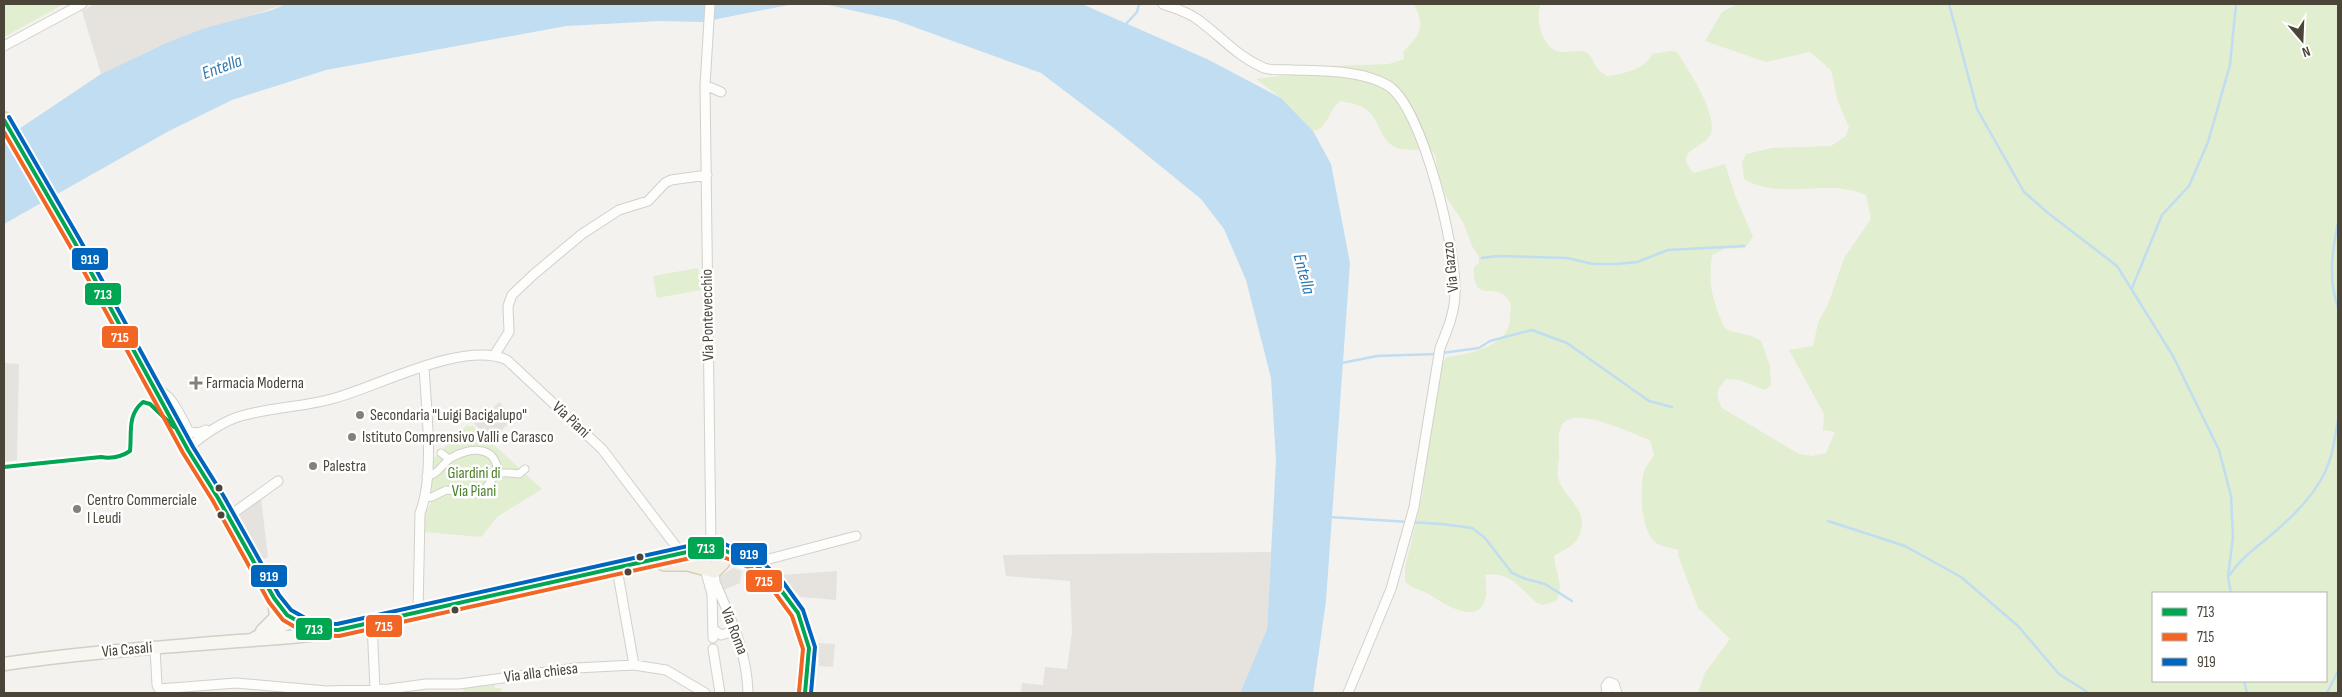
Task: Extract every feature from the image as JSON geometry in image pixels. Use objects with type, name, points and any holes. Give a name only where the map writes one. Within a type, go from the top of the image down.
[{"type":"main road","points":[[4,120],[75,243],[188,450],[229,516],[274,598],[287,615],[305,625]]},
{"type":"main road","points":[[250,640],[288,623],[338,630],[372,624],[681,553],[740,563],[766,574]]},
{"type":"main road","points":[[635,565],[743,556],[754,563],[787,597],[805,630],[809,648],[805,693]]},
{"type":"main road","points":[[250,640],[266,629],[276,617],[274,598]]},
{"type":"main road","points":[[285,639],[305,625]]},
{"type":"main road","name":"Via Casali","points":[[4,664],[155,648],[285,639],[338,630]]},
{"type":"street","points":[[4,46],[82,4]]},
{"type":"street","name":"Via Pontevecchio","points":[[710,4],[705,83],[711,559]]},
{"type":"street","name":"Via Gazzo","points":[[1163,4],[1196,18],[1227,46],[1266,69],[1328,71],[1367,78],[1388,85],[1399,95],[1411,114],[1440,196],[1455,280],[1454,305],[1449,326],[1440,348],[1414,508],[1391,589],[1348,693]]},
{"type":"street","points":[[705,83],[720,92]]},
{"type":"street","points":[[188,450],[193,442],[241,416],[336,398],[424,366],[495,354],[509,332],[508,306],[512,295],[533,275],[582,234],[620,210],[648,201],[665,183],[671,180],[707,175]]},
{"type":"street","name":"Via Piani","points":[[495,354],[507,360],[602,449],[681,553]]},
{"type":"street","points":[[418,613],[420,513],[425,498],[426,477],[424,366]]},
{"type":"street","points":[[153,388],[164,391],[189,432],[199,433],[223,425]]},
{"type":"street","points":[[426,477],[437,473],[449,459],[470,451],[486,452],[496,461],[497,474]]},
{"type":"street","points":[[441,453],[449,459]]},
{"type":"street","points":[[425,498],[432,497],[446,490],[481,494],[490,479],[497,474],[507,472],[519,474],[525,469]]},
{"type":"street","points":[[229,516],[278,480]]},
{"type":"street","points":[[754,563],[856,536]]},
{"type":"street","points":[[711,559],[713,634],[726,634],[734,627]]},
{"type":"street","name":"Via Roma","points":[[711,559],[715,582],[734,627],[748,668],[748,693]]},
{"type":"street","points":[[616,569],[634,665]]},
{"type":"street","points":[[372,624],[373,689]]},
{"type":"street","name":"Via alla chiesa","points":[[155,648],[157,685],[159,689],[236,683],[260,689],[327,691],[373,689],[459,684],[576,668],[634,665],[666,670],[705,693]]},
{"type":"street","points":[[713,649],[720,693]]},
{"type":"street","points":[[1607,693],[1606,686],[1609,682],[1614,684],[1617,693]]},
{"type":"shaded area","points":[[95,4],[286,4],[164,44],[101,74],[82,11]]},
{"type":"shaded area","points":[[4,363],[19,364],[17,460],[4,462]]},
{"type":"shaded area","points":[[499,402],[514,418],[492,440],[472,422],[475,418],[480,422]]},
{"type":"shaded area","points":[[261,498],[268,557],[262,560],[237,515]]},
{"type":"shaded area","points":[[1271,552],[1267,629],[1240,693],[1021,693],[1022,683],[1043,685],[1045,667],[1067,669],[1072,632],[1070,581],[1006,576],[1003,555]]},
{"type":"shaded area","points":[[733,568],[742,571],[740,583],[724,590],[719,577]]},
{"type":"shaded area","points":[[837,571],[836,600],[800,597],[781,575]]},
{"type":"shaded area","points":[[818,643],[835,644],[833,667],[819,666]]},
{"type":"green space","points":[[4,4],[64,4],[4,37]]},
{"type":"green space","points":[[1414,4],[1541,4],[1538,16],[1539,23],[1547,43],[1557,51],[1580,51],[1587,53],[1591,56],[1599,70],[1607,76],[1640,67],[1652,54],[1677,52],[1706,103],[1712,124],[1708,139],[1688,154],[1686,159],[1688,165],[1694,173],[1725,164],[1735,195],[1753,237],[1745,248],[1724,249],[1712,255],[1711,279],[1714,300],[1726,329],[1752,336],[1761,341],[1770,366],[1771,385],[1765,390],[1739,380],[1726,379],[1718,390],[1718,399],[1722,408],[1799,454],[1812,456],[1826,453],[1835,432],[1823,430],[1824,414],[1789,350],[1813,346],[1818,323],[1829,302],[1844,258],[1871,219],[1866,195],[1835,188],[1774,189],[1759,186],[1744,179],[1742,162],[1746,154],[1772,148],[1831,146],[1846,136],[1849,127],[1838,102],[1831,70],[1810,52],[1766,62],[1705,41],[1722,12],[1737,4],[2338,4],[2338,693],[1698,693],[1705,673],[1730,639],[1698,608],[1678,555],[1679,550],[1656,543],[1647,530],[1642,509],[1642,479],[1647,465],[1654,455],[1650,440],[1604,422],[1591,419],[1569,419],[1562,425],[1559,431],[1559,481],[1579,510],[1582,523],[1581,531],[1576,541],[1554,556],[1560,585],[1559,596],[1556,601],[1543,605],[1537,603],[1508,578],[1493,574],[1485,575],[1486,591],[1484,602],[1479,609],[1472,612],[1464,611],[1443,603],[1405,582],[1405,568],[1422,497],[1435,395],[1443,362],[1447,357],[1477,351],[1496,342],[1508,328],[1510,304],[1503,294],[1481,290],[1477,286],[1474,267],[1479,263],[1479,257],[1472,246],[1463,222],[1446,197],[1437,171],[1436,157],[1432,150],[1397,148],[1389,143],[1377,122],[1366,109],[1355,104],[1340,101],[1322,127],[1313,131],[1281,98],[1256,79],[1297,74],[1329,66],[1389,64],[1404,59],[1403,52],[1414,41],[1419,30],[1420,19]]},
{"type":"green space","points":[[698,268],[701,290],[657,298],[653,276]]},
{"type":"green space","name":"Giardini di Via Piani","points":[[467,425],[470,427],[472,425],[542,489],[497,517],[481,537],[425,532],[425,513],[431,503],[433,459]]},
{"type":"green space","points":[[494,681],[495,688],[501,688],[501,693],[464,693],[463,687]]},
{"type":"water","name":"Entella","points":[[286,4],[794,4],[702,22],[660,21],[566,26],[326,70],[232,100],[169,131],[4,224],[4,139],[101,74],[164,44],[202,29],[272,10]]},
{"type":"water","name":"Entella","points":[[824,4],[1082,4],[1207,59],[1281,98],[1313,131],[1331,164],[1350,263],[1326,601],[1313,693],[1240,693],[1267,629],[1276,460],[1271,378],[1246,280],[1224,229],[1201,199],[1115,129],[1041,73],[895,20]]},
{"type":"waterway","points":[[1125,25],[1137,12],[1139,4]]},
{"type":"waterway","points":[[1949,4],[1977,109],[2024,192],[2117,266],[2173,356],[2219,450],[2231,496],[2233,537],[2228,577],[2231,592]]},
{"type":"waterway","points":[[2132,288],[2162,215],[2189,186],[2208,142],[2230,65],[2236,4]]},
{"type":"waterway","points":[[2338,223],[2332,265],[2333,286],[2338,307]]},
{"type":"waterway","points":[[1482,258],[1498,256],[1567,258],[1593,264],[1616,264],[1637,262],[1668,250],[1744,246]]},
{"type":"waterway","points":[[1442,353],[1479,348],[1490,341],[1532,330],[1567,343],[1649,401],[1672,407]]},
{"type":"waterway","points":[[1342,363],[1377,356],[1436,354]]},
{"type":"waterway","points":[[2229,576],[2243,559],[2287,520],[2312,493],[2325,473],[2329,462],[2338,421]]},
{"type":"waterway","points":[[1329,517],[1442,524],[1472,528],[1485,538],[1512,573],[1545,584],[1572,601]]},
{"type":"waterway","points":[[1828,521],[1905,546],[1961,577],[2018,626],[2059,674],[2089,693]]},
{"type":"waterway","points":[[2327,693],[2338,671]]},
{"type":"waterway","points":[[2244,682],[2247,693]]},
{"type":"transit line","name":"919","points":[[9,117],[80,240],[193,447],[223,495],[279,595],[291,610],[314,623],[337,624],[715,540],[758,558],[783,582],[803,610],[815,647],[811,693]]},
{"type":"transit line","name":"713","points":[[4,120],[75,243],[188,450],[218,498],[274,598],[287,615],[312,629],[338,630],[714,546],[754,563],[778,586],[798,613],[809,648],[805,693]]},
{"type":"transit line","name":"715","points":[[4,132],[70,246],[183,453],[213,501],[269,602],[283,620],[309,635],[339,636],[713,553],[751,568],[773,590],[792,616],[803,649],[799,692]]},
{"type":"transit line","name":"713","points":[[4,467],[101,457],[113,458],[123,455],[130,451],[132,418],[134,412],[143,402],[150,404],[174,427]]},
{"type":"place","name":"Farmacia Moderna","points":[[196,383]]},
{"type":"place","name":"Secondaria \"Luigi Bacigalupo\"","points":[[360,415]]},
{"type":"place","name":"Istituto Comprensivo Valli e Carasco","points":[[352,437]]},
{"type":"place","name":"Palestra","points":[[313,466]]},
{"type":"place","name":"Centro Commerciale I Leudi","points":[[77,509]]}]
